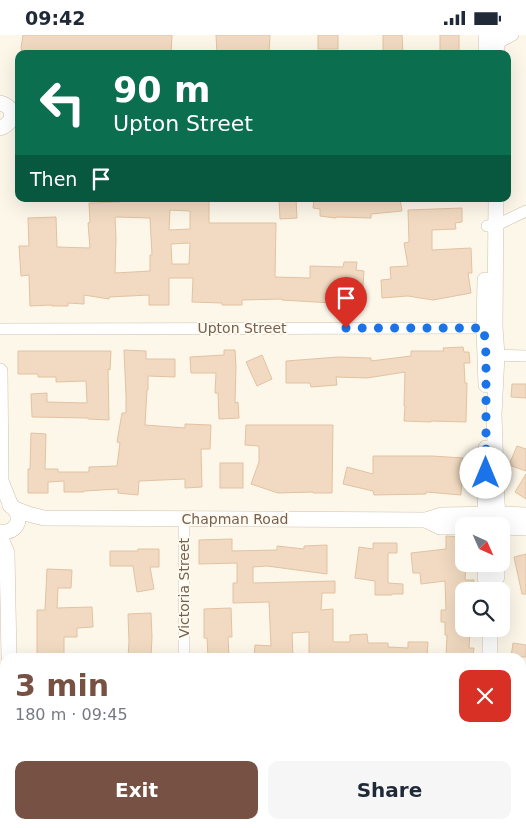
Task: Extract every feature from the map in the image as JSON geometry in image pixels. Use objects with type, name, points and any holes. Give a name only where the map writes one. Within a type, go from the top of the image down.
[{"type":"street","points":[[492,44],[513,35]]},
{"type":"street","points":[[0,103],[5,104],[15,114],[8,125],[0,128]]},
{"type":"street","points":[[487,202],[492,226],[495,327],[491,355],[494,517]]},
{"type":"street","points":[[491,355],[484,328],[496,202]]},
{"type":"street","points":[[492,226],[526,211]]},
{"type":"street","name":"Upton Street","points":[[0,329],[484,328]]},
{"type":"street","points":[[491,355],[526,356]]},
{"type":"street","points":[[0,371],[1,482],[8,506],[18,517],[10,529],[12,543],[7,553]]},
{"type":"street","name":"Chapman Road","points":[[8,506],[44,518],[426,520],[442,515],[457,517]]},
{"type":"street","points":[[510,518],[526,515]]},
{"type":"street","name":"Chapman Road","points":[[10,529],[44,518]]},
{"type":"street","name":"Victoria Street","points":[[184,519],[184,653]]},
{"type":"street","name":"Chapman Road","points":[[426,520],[440,527],[455,527]]},
{"type":"street","points":[[510,525],[526,528]]},
{"type":"street","points":[[0,537],[7,553],[9,653]]},
{"type":"street","points":[[490,637],[490,653]]},
{"type":"building","points":[[23,35],[172,35],[171,50],[22,50]]},
{"type":"building","points":[[216,35],[270,35],[269,50],[217,50]]},
{"type":"building","points":[[318,35],[338,35],[338,49],[318,49]]},
{"type":"building","points":[[383,35],[402,35],[403,50],[383,50]]},
{"type":"building","points":[[440,35],[459,35],[459,50],[440,50]]},
{"type":"building","points":[[209,202],[209,223],[276,223],[275,277],[310,278],[310,266],[343,267],[344,262],[357,262],[356,270],[364,271],[362,299],[333,297],[332,303],[282,299],[242,300],[242,305],[192,302],[193,278],[169,278],[169,305],[149,305],[149,295],[109,297],[109,299],[84,295],[84,304],[68,303],[68,306],[30,306],[29,275],[21,276],[19,246],[29,246],[28,218],[56,217],[57,247],[90,248],[89,203]],"holes":[[[170,210],[190,211],[190,229],[169,230]],[[116,217],[150,218],[152,255],[150,255],[150,271],[115,273]],[[190,243],[189,264],[172,264],[171,244]]]},
{"type":"building","points":[[279,202],[296,202],[297,218],[280,219]]},
{"type":"building","points":[[314,202],[400,202],[402,211],[371,214],[371,218],[336,218],[320,216],[320,209],[313,208]]},
{"type":"building","points":[[462,208],[462,222],[455,223],[456,229],[432,230],[432,250],[471,248],[472,273],[468,273],[471,293],[433,300],[408,296],[382,298],[381,280],[391,279],[390,267],[408,266],[404,243],[409,242],[408,210]]},
{"type":"building","points":[[463,347],[464,352],[469,352],[470,363],[464,363],[465,383],[467,383],[466,422],[404,421],[405,372],[367,378],[336,377],[337,385],[311,387],[310,383],[286,383],[286,361],[338,357],[371,358],[371,361],[411,356],[411,351],[444,351],[443,348]]},
{"type":"building","points":[[124,350],[146,351],[146,359],[175,359],[175,377],[148,376],[145,425],[185,428],[185,424],[211,425],[210,449],[201,449],[202,487],[185,488],[185,479],[139,481],[138,495],[118,493],[118,489],[64,492],[64,481],[48,482],[48,493],[28,493],[31,433],[46,434],[45,469],[58,469],[58,472],[89,472],[89,467],[117,466],[120,443],[117,442],[122,413],[126,413]]},
{"type":"building","points":[[224,350],[235,350],[235,403],[238,402],[239,418],[219,419],[218,393],[215,393],[216,373],[191,373],[190,357],[224,355]]},
{"type":"building","points":[[18,351],[111,351],[110,370],[108,369],[109,420],[32,417],[31,394],[47,393],[47,402],[87,403],[86,381],[56,382],[56,377],[38,377],[38,374],[18,374]]},
{"type":"building","points":[[262,355],[272,379],[257,386],[246,362]]},
{"type":"building","points":[[512,384],[526,384],[526,398],[511,397]]},
{"type":"building","points":[[246,425],[333,425],[332,493],[278,493],[251,484],[259,462],[259,446],[245,445]]},
{"type":"building","points":[[517,446],[526,449],[526,471],[509,465]]},
{"type":"building","points":[[373,456],[463,458],[461,495],[426,492],[426,494],[374,495],[373,491],[343,484],[347,467],[373,474]]},
{"type":"building","points":[[220,463],[243,463],[243,488],[220,488]]},
{"type":"building","points":[[526,474],[526,499],[515,492]]},
{"type":"building","points":[[446,536],[455,536],[455,573],[465,573],[465,580],[474,580],[474,582],[455,582],[455,637],[470,637],[469,648],[474,648],[473,653],[446,653],[447,635],[445,635],[445,622],[441,622],[441,610],[446,610],[445,581],[421,584],[420,573],[413,573],[411,553],[446,549]]},
{"type":"building","points":[[232,539],[232,551],[277,550],[277,546],[304,549],[304,546],[327,545],[327,574],[267,566],[253,567],[253,583],[335,581],[335,593],[322,593],[321,610],[333,609],[333,642],[350,642],[350,635],[367,634],[368,643],[388,643],[388,647],[408,648],[408,642],[428,642],[427,653],[309,653],[309,632],[292,633],[293,653],[254,653],[255,645],[271,646],[269,602],[233,603],[233,583],[237,583],[237,563],[199,564],[199,540]]},
{"type":"building","points":[[373,543],[397,543],[397,553],[388,553],[388,583],[403,584],[403,594],[375,595],[375,581],[355,578],[359,547],[373,549]]},
{"type":"building","points":[[138,549],[159,549],[159,567],[150,567],[154,589],[137,592],[133,566],[110,566],[110,551],[138,551]]},
{"type":"building","points":[[526,554],[526,594],[522,594],[514,557]]},
{"type":"building","points":[[47,569],[72,570],[71,588],[58,588],[57,608],[92,607],[93,627],[77,628],[77,637],[64,637],[64,653],[37,653],[37,610],[45,610]]},
{"type":"building","points":[[231,608],[232,637],[228,637],[229,653],[208,653],[207,638],[204,638],[204,609]]},
{"type":"building","points":[[151,613],[151,653],[128,653],[128,614]]},
{"type":"building","points":[[513,643],[526,645],[526,653],[512,653]]},
{"type":"route","points":[[346,328],[484,328],[486,355],[486,473]]}]
